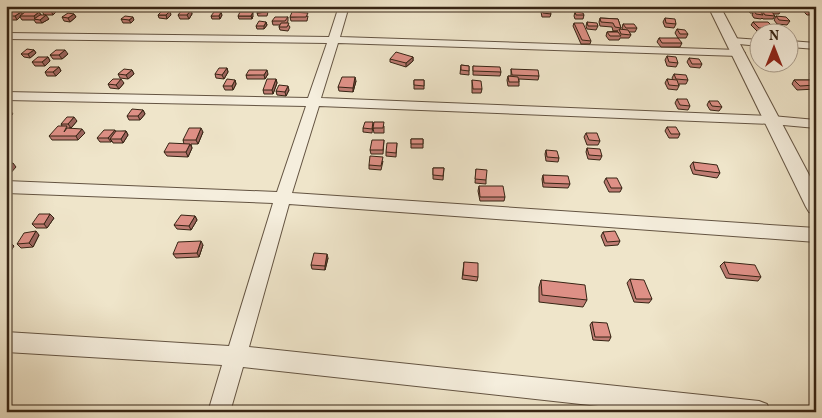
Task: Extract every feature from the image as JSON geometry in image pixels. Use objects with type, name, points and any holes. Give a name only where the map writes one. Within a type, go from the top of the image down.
[{"type":"street","points":[[219,412],[283,198],[335,40],[344,6]]},
{"type":"street","points":[[693,6],[714,6],[816,207]]},
{"type":"street","points":[[6,36],[735,47],[750,45]]},
{"type":"street","points":[[800,45],[816,46]]},
{"type":"street","points":[[6,96],[315,102],[772,120],[816,124]]},
{"type":"street","points":[[6,187],[283,198],[816,235]]},
{"type":"street","points":[[6,342],[235,356],[759,412]]},
{"type":"building","points":[[21,6],[27,6],[23,10],[16,10]]},
{"type":"building","points":[[749,6],[764,6],[767,10],[752,9]]},
{"type":"building","points":[[54,7],[51,11],[42,11],[45,8]]},
{"type":"building","points":[[771,7],[778,7],[781,10],[774,10]]},
{"type":"building","points":[[267,8],[266,12],[257,13],[258,9]]},
{"type":"building","points":[[806,8],[816,8],[816,11],[809,11]]},
{"type":"building","points":[[541,9],[550,9],[551,14],[543,13]]},
{"type":"building","points":[[182,10],[191,10],[187,15],[178,15]]},
{"type":"building","points":[[6,11],[21,12],[15,16],[6,16]]},
{"type":"building","points":[[162,11],[170,11],[166,15],[158,15]]},
{"type":"building","points":[[754,11],[761,12],[763,15],[756,14]]},
{"type":"building","points":[[762,11],[772,12],[775,16],[765,15]]},
{"type":"building","points":[[25,12],[39,12],[34,16],[20,16]]},
{"type":"building","points":[[214,12],[221,12],[219,16],[211,16]]},
{"type":"building","points":[[240,12],[253,12],[251,16],[238,16]]},
{"type":"building","points":[[292,12],[308,13],[306,17],[290,17]]},
{"type":"building","points":[[575,12],[583,13],[584,15],[576,15]]},
{"type":"building","points":[[68,13],[74,14],[68,18],[62,17]]},
{"type":"building","points":[[40,15],[46,15],[40,20],[34,19]]},
{"type":"building","points":[[125,16],[133,17],[129,20],[121,19]]},
{"type":"building","points":[[776,16],[786,17],[790,21],[779,20]]},
{"type":"building","points":[[275,17],[288,17],[285,21],[272,21]]},
{"type":"building","points":[[600,18],[618,19],[621,28],[615,27],[613,23],[601,22]]},
{"type":"building","points":[[665,18],[675,19],[676,24],[666,23]]},
{"type":"building","points":[[259,21],[266,22],[264,26],[256,26]]},
{"type":"building","points":[[587,22],[597,23],[598,26],[588,26]]},
{"type":"building","points":[[281,23],[289,23],[287,27],[279,27]]},
{"type":"building","points":[[574,23],[583,23],[591,41],[582,40]]},
{"type":"building","points":[[623,24],[634,24],[637,28],[626,28]]},
{"type":"building","points":[[619,29],[628,30],[631,35],[621,34]]},
{"type":"building","points":[[677,29],[685,30],[688,34],[680,34]]},
{"type":"building","points":[[607,32],[618,32],[621,36],[610,36]]},
{"type":"building","points":[[659,38],[678,38],[682,43],[662,43]]},
{"type":"building","points":[[27,49],[34,50],[28,54],[21,54]]},
{"type":"building","points":[[56,50],[65,50],[59,55],[50,55]]},
{"type":"building","points":[[396,52],[413,57],[406,63],[390,59]]},
{"type":"building","points":[[667,56],[676,57],[678,63],[669,62]]},
{"type":"building","points":[[38,57],[48,57],[42,62],[32,62]]},
{"type":"building","points":[[689,58],[699,59],[702,64],[692,64]]},
{"type":"building","points":[[461,65],[469,66],[469,71],[461,70]]},
{"type":"building","points":[[473,66],[500,67],[501,72],[473,71]]},
{"type":"building","points":[[50,67],[59,67],[53,72],[45,72]]},
{"type":"building","points":[[219,68],[227,68],[222,75],[215,74]]},
{"type":"building","points":[[124,69],[132,70],[126,75],[118,74]]},
{"type":"building","points":[[511,69],[538,70],[539,76],[512,75]]},
{"type":"building","points":[[249,70],[267,70],[264,75],[246,75]]},
{"type":"building","points":[[674,74],[686,75],[688,80],[676,79]]},
{"type":"building","points":[[508,76],[518,77],[519,82],[509,82]]},
{"type":"building","points":[[342,77],[355,77],[353,88],[338,87]]},
{"type":"building","points":[[113,79],[121,79],[116,85],[108,84]]},
{"type":"building","points":[[227,79],[235,80],[232,86],[223,86]]},
{"type":"building","points":[[267,79],[276,79],[272,90],[263,90]]},
{"type":"building","points":[[667,79],[677,80],[679,86],[669,85]]},
{"type":"building","points":[[414,80],[424,80],[424,86],[414,85]]},
{"type":"building","points":[[472,80],[481,81],[482,89],[473,89]]},
{"type":"building","points":[[794,80],[816,80],[816,85],[800,86]]},
{"type":"building","points":[[279,85],[288,86],[285,92],[276,91]]},
{"type":"building","points":[[677,99],[687,99],[690,106],[680,105]]},
{"type":"building","points":[[709,101],[718,101],[722,107],[712,106]]},
{"type":"building","points":[[132,109],[143,110],[138,116],[127,116]]},
{"type":"building","points":[[67,117],[74,117],[68,124],[61,124]]},
{"type":"building","points":[[365,122],[373,122],[372,129],[363,128]]},
{"type":"building","points":[[374,122],[384,122],[383,128],[373,128]]},
{"type":"building","points":[[58,126],[67,126],[64,132],[67,128],[82,129],[76,136],[49,136]]},
{"type":"building","points":[[667,127],[676,127],[680,134],[671,134]]},
{"type":"building","points":[[189,128],[201,128],[196,140],[183,140]]},
{"type":"building","points":[[104,130],[115,130],[108,138],[97,138]]},
{"type":"building","points":[[116,131],[126,131],[121,139],[110,139]]},
{"type":"building","points":[[586,133],[597,133],[600,141],[589,140]]},
{"type":"building","points":[[411,139],[423,139],[423,144],[411,144]]},
{"type":"building","points":[[372,140],[384,140],[383,150],[370,150]]},
{"type":"building","points":[[169,143],[190,144],[186,152],[164,152]]},
{"type":"building","points":[[387,143],[397,143],[396,153],[386,152]]},
{"type":"building","points":[[587,148],[600,149],[602,156],[589,155]]},
{"type":"building","points":[[546,150],[557,151],[559,158],[547,157]]},
{"type":"building","points":[[370,156],[383,157],[381,166],[369,165]]},
{"type":"building","points":[[693,162],[717,165],[720,173],[695,170]]},
{"type":"building","points":[[6,163],[13,163],[6,170]]},
{"type":"building","points":[[433,168],[444,168],[443,176],[433,175]]},
{"type":"building","points":[[476,169],[487,170],[486,180],[475,179]]},
{"type":"building","points":[[543,175],[568,176],[570,184],[544,183]]},
{"type":"building","points":[[606,178],[617,178],[622,188],[611,188]]},
{"type":"building","points":[[479,186],[503,186],[505,197],[480,197]]},
{"type":"building","points":[[39,214],[50,214],[44,224],[32,224]]},
{"type":"building","points":[[181,215],[195,216],[189,226],[174,225]]},
{"type":"building","points":[[36,231],[29,243],[17,244],[24,233]]},
{"type":"building","points":[[615,231],[620,241],[607,242],[603,232]]},
{"type":"building","points":[[201,241],[197,253],[173,254],[178,242]]},
{"type":"building","points":[[314,253],[327,254],[325,266],[311,265]]},
{"type":"building","points":[[464,262],[478,263],[478,277],[463,275]]},
{"type":"building","points":[[724,262],[755,265],[761,277],[729,274]]},
{"type":"building","points":[[630,279],[644,280],[652,299],[636,299]]},
{"type":"building","points":[[541,280],[585,285],[587,300],[542,295]]},
{"type":"building","points":[[592,322],[607,323],[611,337],[595,337]]}]
